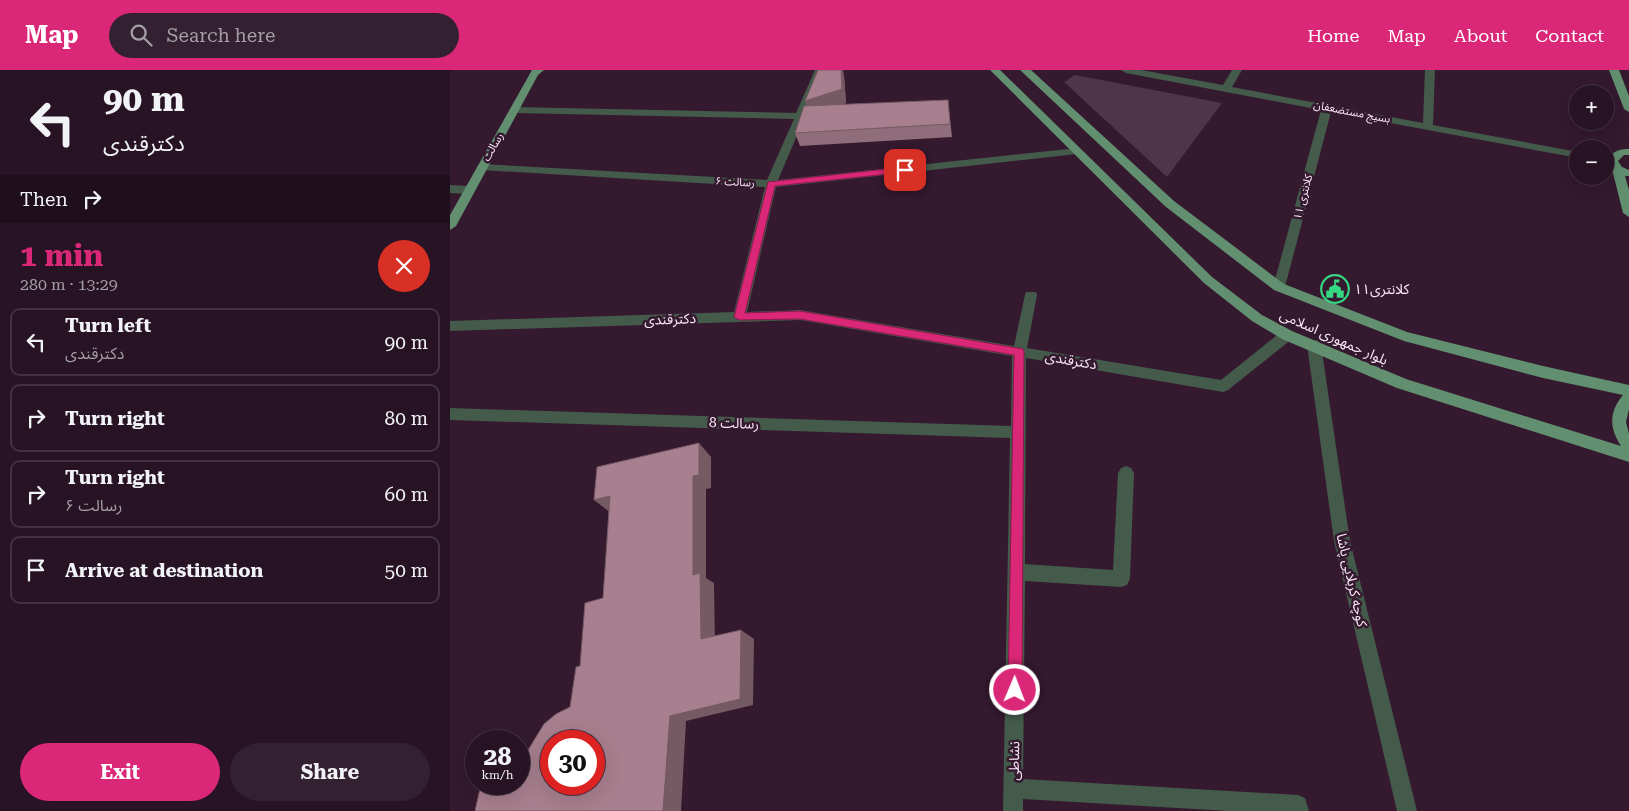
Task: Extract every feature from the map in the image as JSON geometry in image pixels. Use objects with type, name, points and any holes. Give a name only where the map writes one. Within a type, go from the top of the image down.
[{"type":"main road","name":"رسالت","points":[[450,226],[534,74],[539,70]]},
{"type":"main road","name":"بلوار جمهوری اسلامی","points":[[995,70],[1208,280],[1258,318],[1287,335],[1402,384],[1550,429],[1629,456]]},
{"type":"main road","name":"بلوار جمهوری اسلامی","points":[[1025,70],[1170,204],[1240,260],[1279,287],[1404,336],[1543,372],[1629,391]]},
{"type":"main road","points":[[1614,70],[1629,109]]},
{"type":"main road","points":[[1614,158],[1622,152],[1629,152]]},
{"type":"main road","points":[[1614,165],[1629,176]]},
{"type":"main road","points":[[1614,169],[1629,213]]},
{"type":"main road","points":[[1629,399],[1619,410],[1618,425],[1629,445]]},
{"type":"street","points":[[739,317],[771,184],[802,116],[820,70]]},
{"type":"street","name":"بسیج مستضعفان","points":[[1126,70],[1569,153]]},
{"type":"street","points":[[1226,88],[1237,70]]},
{"type":"street","points":[[1428,126],[1430,70]]},
{"type":"street","name":"کلانتری ۱۱","points":[[1279,287],[1327,107]]},
{"type":"street","points":[[514,110],[802,116]]},
{"type":"street","name":"رسالت ۶","points":[[481,167],[771,184],[1077,151]]},
{"type":"street","points":[[450,189],[469,190]]},
{"type":"street","name":"نشاطی","points":[[1013,811],[1019,352],[1031,295]]},
{"type":"street","name":"دکترقندی","points":[[450,326],[800,315],[1223,386],[1287,335]]},
{"type":"street","name":"کوچه کربلایی پاشا","points":[[1314,345],[1342,540],[1407,811]]},
{"type":"street","name":"رسالت 8","points":[[450,414],[1018,432]]},
{"type":"street","points":[[1016,572],[1122,579],[1126,473]]},
{"type":"street","points":[[1014,788],[1298,805],[1299,811]]},
{"type":"shaded area","points":[[1075,75],[1222,103],[1167,177],[1064,82]]},
{"type":"building","points":[[818,70],[841,70],[842,89],[805,101]]},
{"type":"building","points":[[948,100],[950,124],[795,133],[804,106]]},
{"type":"building","points":[[699,443],[699,475],[693,476],[693,575],[700,573],[701,639],[741,630],[740,699],[670,716],[663,811],[475,811],[479,795],[530,795],[530,747],[540,730],[540,795],[605,795],[605,730],[540,730],[544,724],[556,714],[570,707],[576,667],[580,666],[585,603],[603,598],[610,496],[594,500],[597,467]]},
{"type":"place","name":"کلانتری۱۱","points":[[1335,289]]},
{"type":"route","points":[[905,170],[771,184],[739,317],[800,315],[1019,352],[1015,690]]}]
